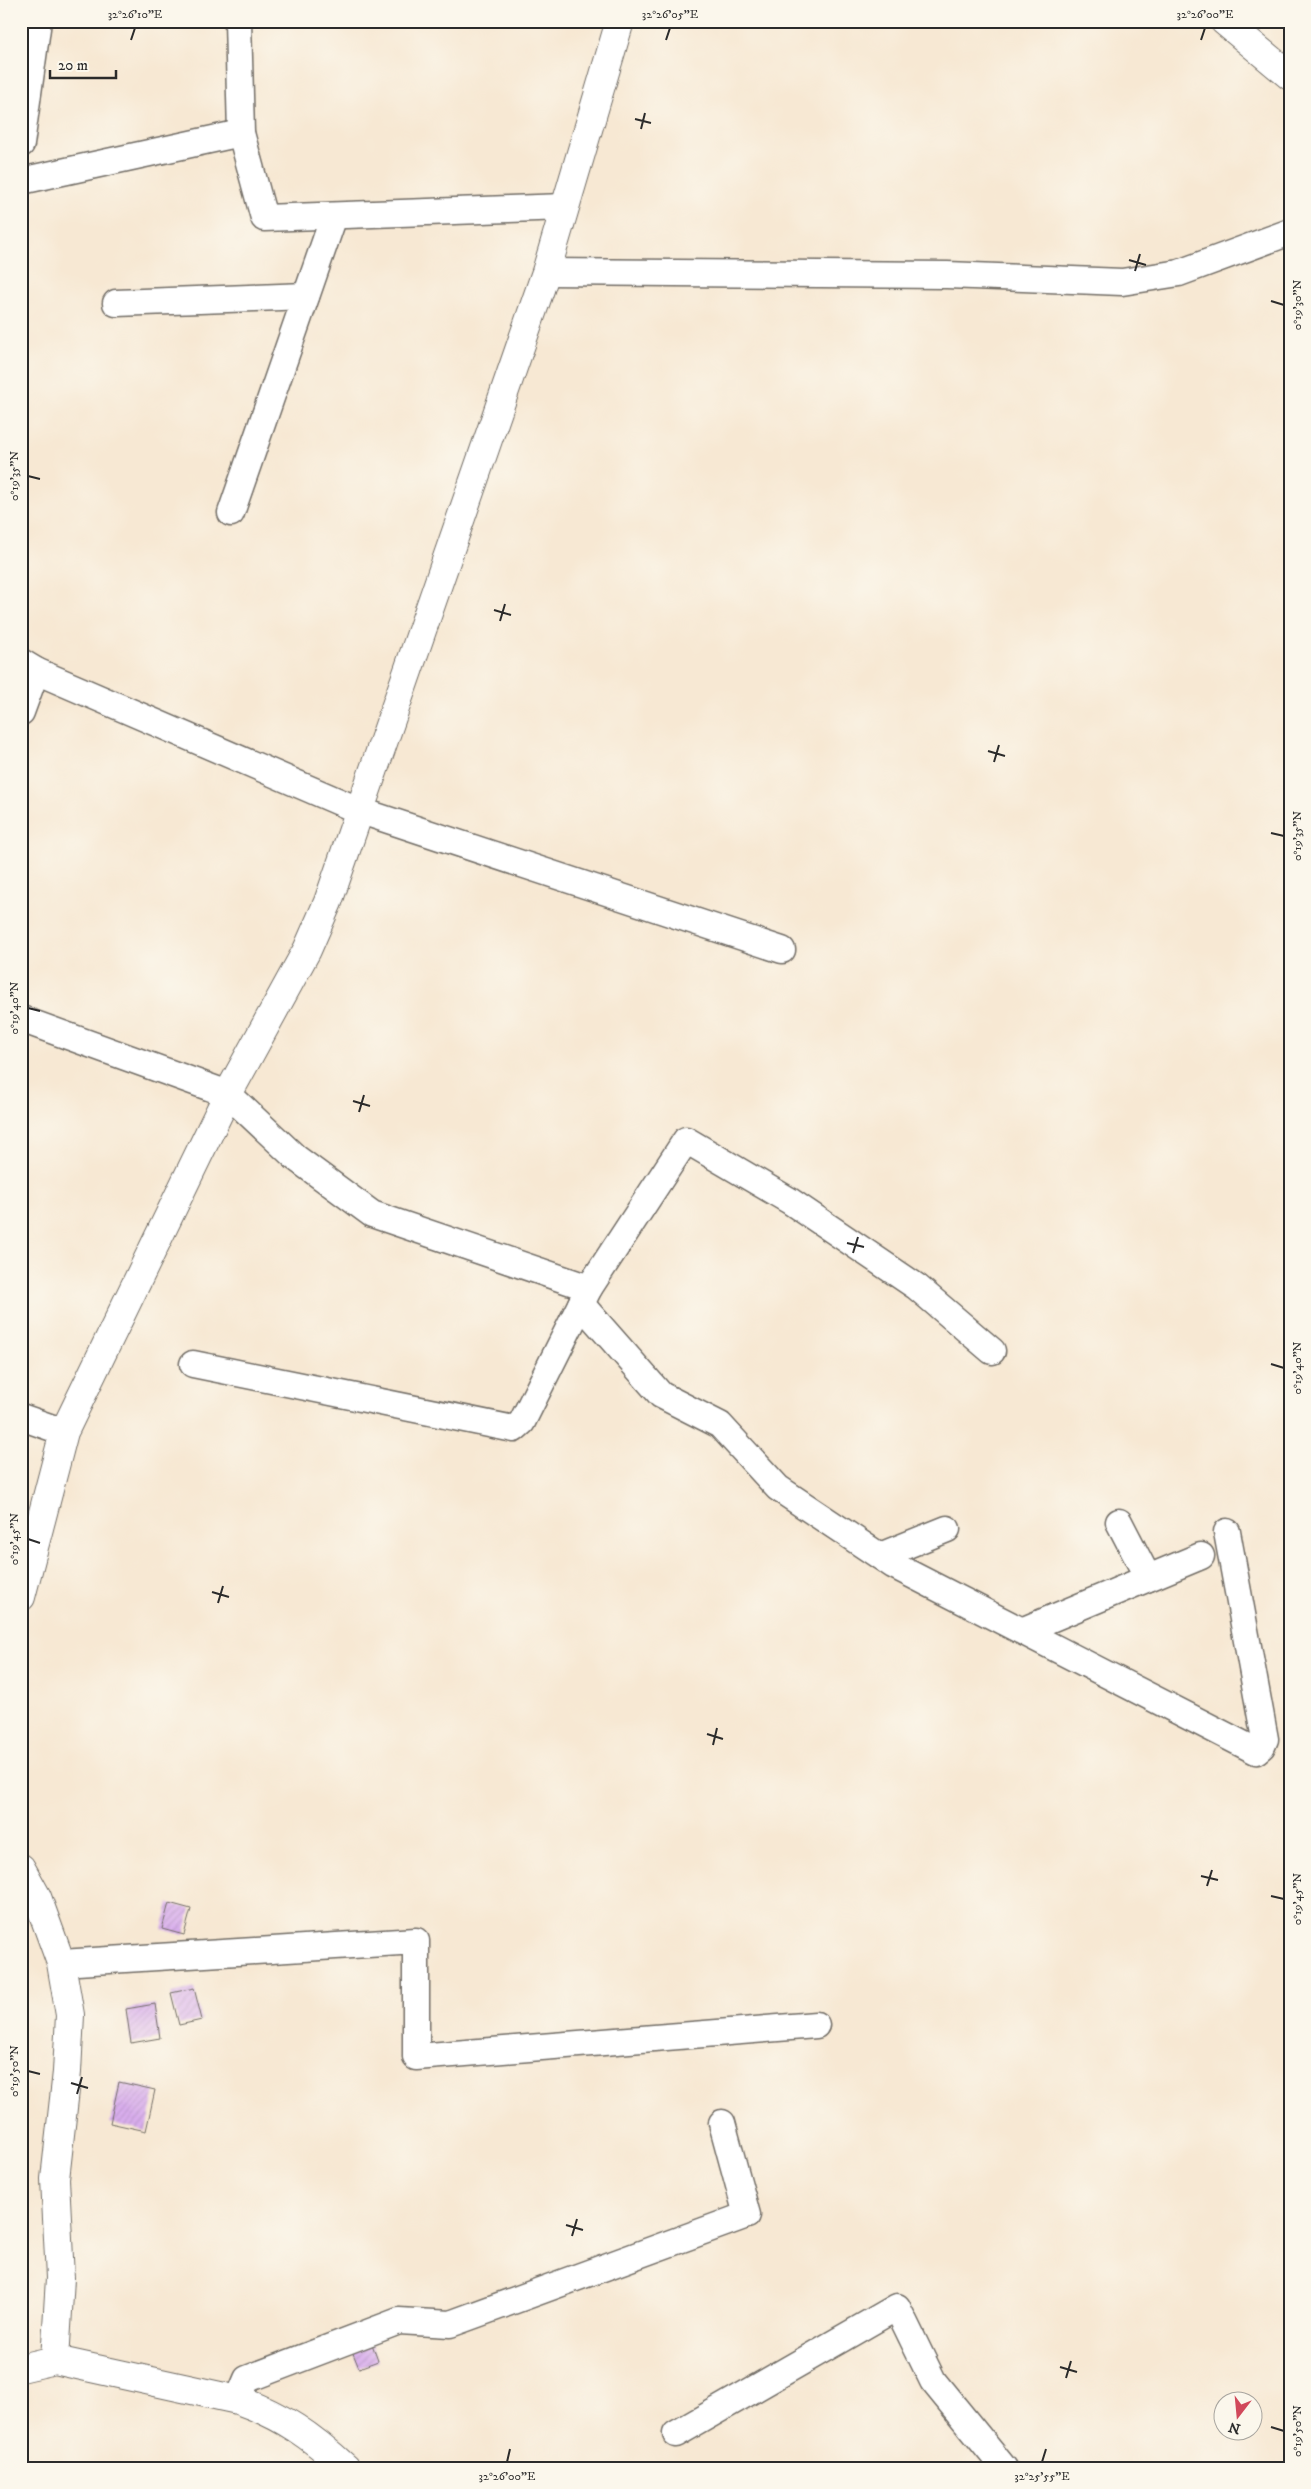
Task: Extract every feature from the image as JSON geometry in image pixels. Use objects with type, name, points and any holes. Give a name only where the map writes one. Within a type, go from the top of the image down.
[{"type":"street","points":[[21,144],[38,21]]},
{"type":"street","points":[[238,21],[241,133],[264,218],[565,207]]},
{"type":"street","points":[[21,1597],[64,1432],[228,1094],[307,950],[328,902],[358,810],[546,272],[620,21]]},
{"type":"street","points":[[1224,21],[1290,76]]},
{"type":"street","points":[[21,181],[241,133]]},
{"type":"street","points":[[231,513],[334,216]]},
{"type":"street","points":[[546,272],[947,275],[1122,282],[1179,273],[1290,232]]},
{"type":"street","points":[[116,303],[306,296]]},
{"type":"street","points":[[21,712],[29,667],[358,810],[782,950]]},
{"type":"street","points":[[21,1019],[228,1094],[296,1158],[372,1214],[585,1296],[661,1395],[720,1425],[778,1488],[893,1565],[1024,1630],[1256,1751],[1262,1746],[1264,1739],[1227,1532]]},
{"type":"street","points":[[193,1364],[514,1428],[522,1422],[585,1296],[686,1140],[790,1201],[917,1287],[992,1351]]},
{"type":"street","points":[[21,1417],[64,1432]]},
{"type":"street","points":[[1119,1522],[1148,1578]]},
{"type":"street","points":[[880,1556],[947,1529]]},
{"type":"street","points":[[1024,1630],[1201,1556]]},
{"type":"street","points":[[21,1868],[37,1897],[61,1963],[70,2015],[67,2072],[55,2179],[60,2278],[55,2360]]},
{"type":"street","points":[[61,1963],[416,1941],[416,2057],[816,2026]]},
{"type":"street","points":[[238,2400],[247,2379],[399,2321],[450,2324],[747,2215],[722,2123]]},
{"type":"street","points":[[676,2434],[897,2307],[933,2381],[1004,2468]]},
{"type":"street","points":[[21,2368],[55,2360],[238,2400],[265,2410],[315,2439],[346,2468]]},
{"type":"building","points":[[169,1903],[191,1909],[184,1935],[162,1929]]},
{"type":"building","points":[[194,1988],[202,2020],[179,2025],[171,1993]]},
{"type":"building","points":[[155,2004],[160,2038],[131,2043],[126,2009]]},
{"type":"building","points":[[119,2082],[155,2090],[146,2131],[110,2123]]},
{"type":"building","points":[[372,2344],[378,2361],[359,2368],[352,2351]]}]
